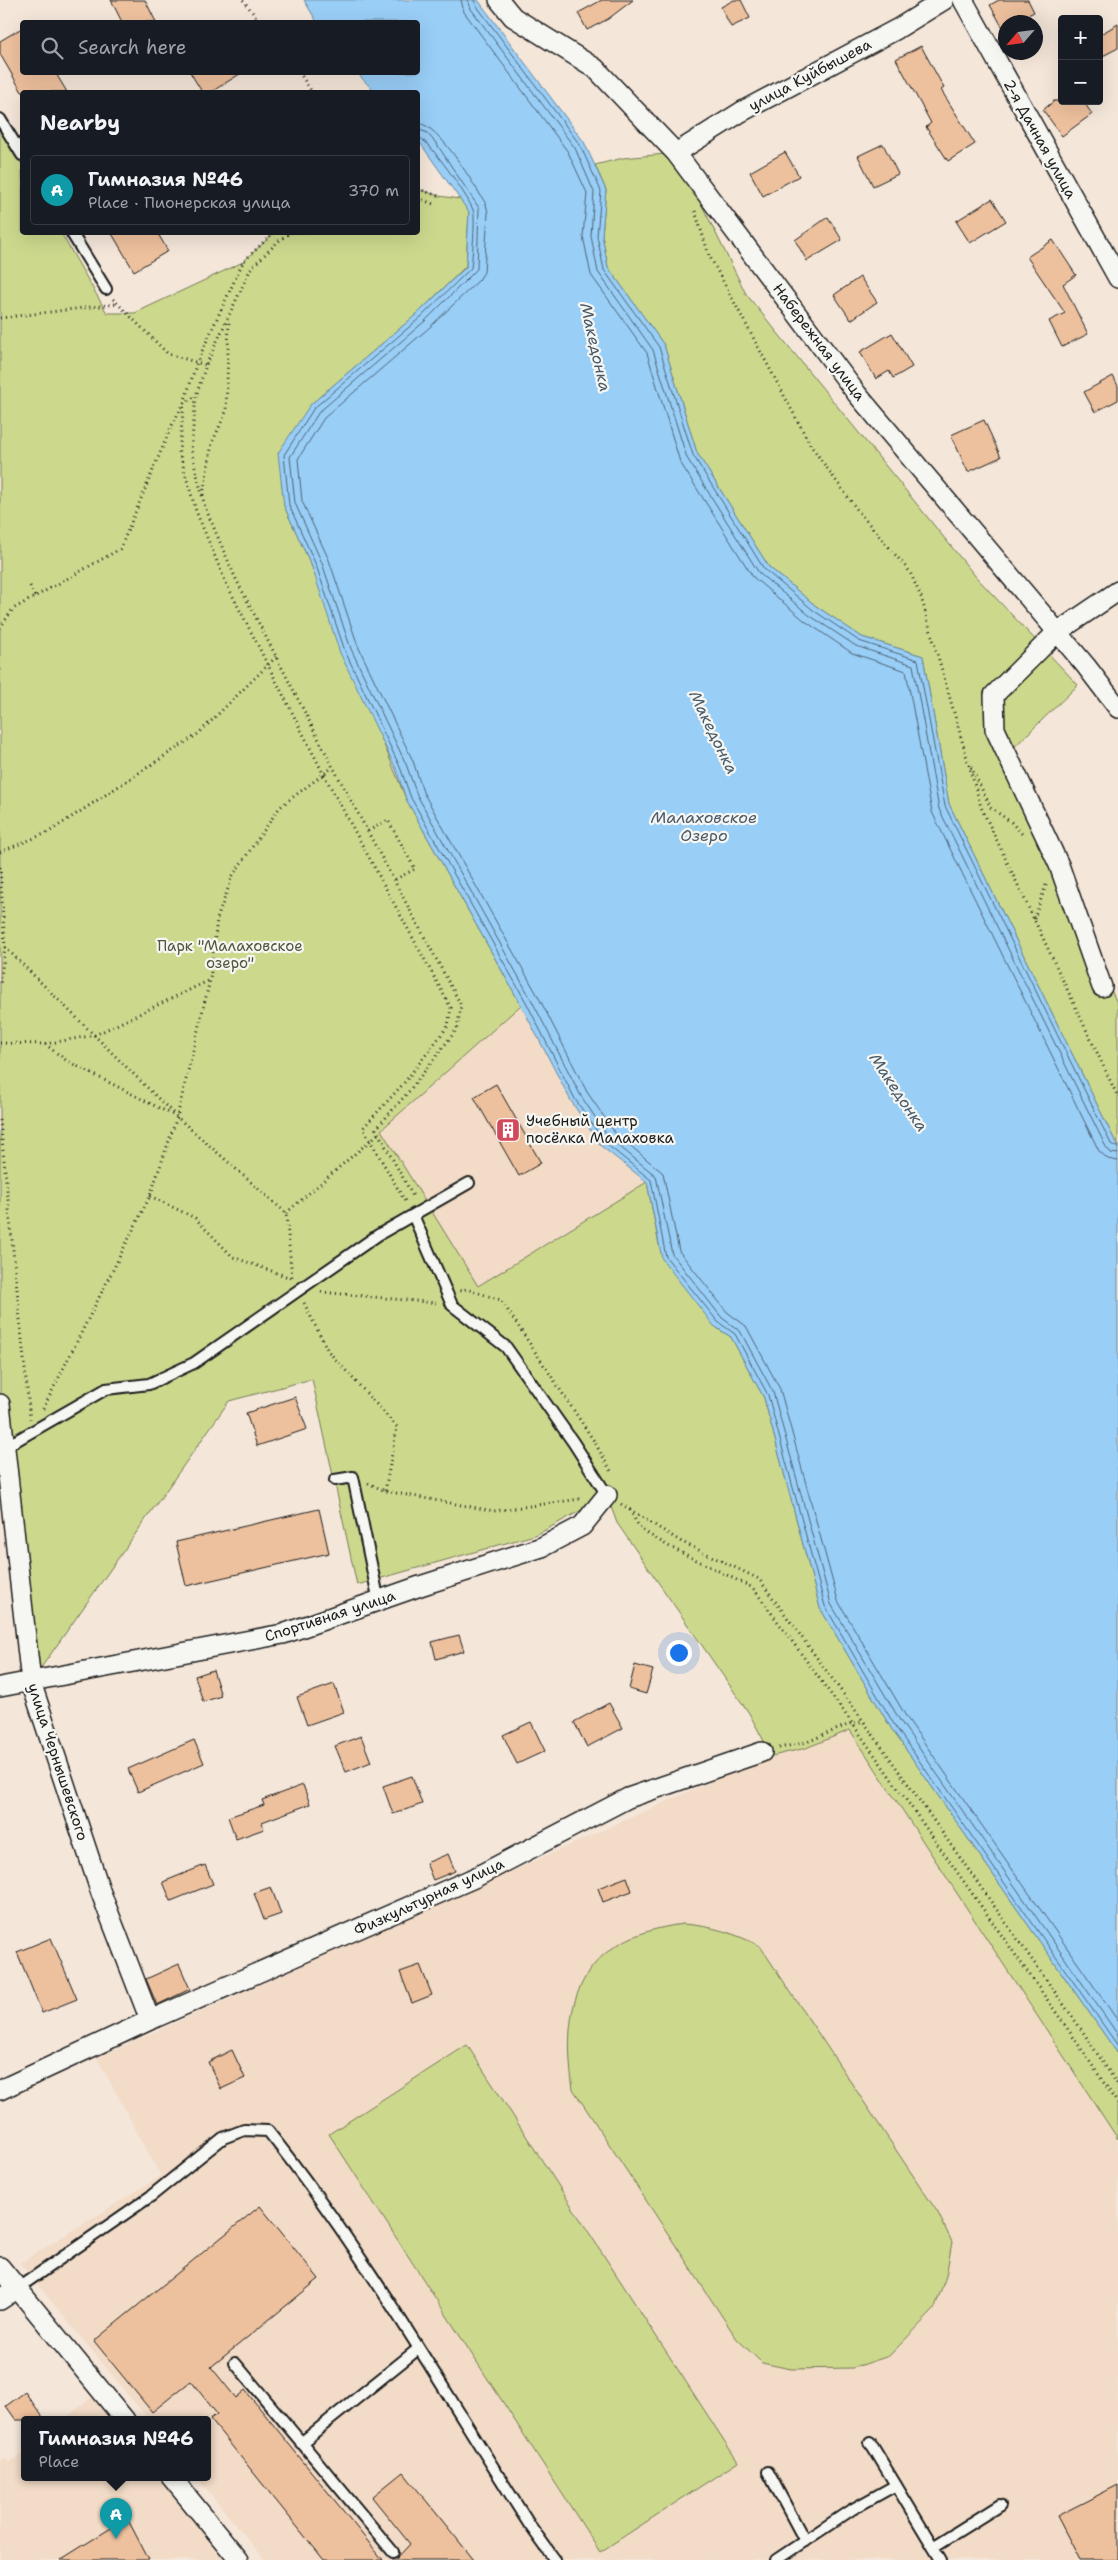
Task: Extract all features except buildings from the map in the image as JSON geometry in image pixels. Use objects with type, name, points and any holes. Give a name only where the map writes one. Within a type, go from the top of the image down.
[{"type":"street","name":"Набережная улица","points":[[499,0],[513,17],[595,68],[676,154],[857,394],[1056,633],[1086,666],[1118,708]]},
{"type":"street","name":"улица Куйбышева","points":[[676,154],[741,112],[897,29],[944,0]]},
{"type":"street","name":"2-я Дачная улица","points":[[963,0],[1118,278]]},
{"type":"street","points":[[1102,987],[1059,865],[996,729],[994,695],[1056,633],[1118,590]]},
{"type":"street","name":"улица Чернышевского","points":[[0,1404],[3,1447],[30,1682],[101,1893],[150,2020]]},
{"type":"street","name":"Спортивная улица","points":[[0,1687],[283,1634],[379,1602],[420,1586],[542,1548],[582,1526],[615,1497]]},
{"type":"street","name":"Физкультурная улица","points":[[0,2090],[150,2020],[474,1878],[628,1798],[762,1752]]},
{"type":"street","points":[[0,2268],[122,2416]]},
{"type":"street","points":[[0,2300],[18,2288]]},
{"type":"street","points":[[174,2481],[239,2560]]},
{"type":"lane","points":[[0,119],[20,152]]},
{"type":"lane","points":[[73,235],[106,289]]},
{"type":"lane","points":[[3,1447],[106,1389],[149,1384],[194,1363],[298,1290],[417,1212],[469,1183]]},
{"type":"lane","points":[[417,1212],[452,1305],[506,1347],[573,1442],[615,1497]]},
{"type":"lane","points":[[335,1480],[354,1477],[379,1602]]},
{"type":"lane","points":[[18,2288],[151,2196],[223,2138],[244,2130],[268,2131],[379,2284],[529,2524],[555,2560]]},
{"type":"lane","points":[[301,2442],[418,2349]]},
{"type":"lane","points":[[235,2363],[393,2552]]},
{"type":"lane","points":[[870,2442],[941,2560]]},
{"type":"lane","points":[[768,2472],[805,2541]]},
{"type":"lane","points":[[776,2560],[896,2485]]},
{"type":"lane","points":[[933,2547],[1000,2505]]},
{"type":"path","points":[[243,0],[258,20]]},
{"type":"path","points":[[301,75],[311,90]]},
{"type":"path","points":[[420,190],[439,196]]},
{"type":"path","points":[[420,199],[436,205]]},
{"type":"path","points":[[694,209],[709,255],[811,446],[858,511],[910,572],[922,597],[981,807],[1118,1097]]},
{"type":"path","points":[[0,628],[13,609],[36,598],[120,549],[171,427],[184,403],[197,362],[243,262],[271,235]]},
{"type":"path","points":[[287,235],[251,268],[206,365],[196,396],[190,450],[202,498],[235,577],[333,767],[461,1005],[457,1029],[410,1090],[378,1126],[378,1134],[417,1212]]},
{"type":"path","points":[[0,318],[116,304],[168,354],[206,365]]},
{"type":"path","points":[[202,498],[212,443],[226,412],[230,316]]},
{"type":"path","points":[[184,403],[196,396]]},
{"type":"path","points":[[184,403],[179,452],[196,511],[226,583],[324,773],[451,1008],[448,1026],[404,1083],[363,1128],[370,1142],[417,1212]]},
{"type":"path","points":[[30,586],[36,598]]},
{"type":"path","points":[[0,852],[49,832],[198,734],[267,663],[276,657]]},
{"type":"path","points":[[967,759],[991,808],[1011,822],[1025,840]]},
{"type":"path","points":[[31,1432],[150,1196],[177,1118],[210,980],[216,919],[233,875],[280,807],[333,767]]},
{"type":"path","points":[[368,831],[388,820],[415,869],[394,880]]},
{"type":"path","points":[[0,866],[5,947],[0,985]]},
{"type":"path","points":[[1034,920],[1046,885],[1042,878]]},
{"type":"path","points":[[5,947],[177,1118],[286,1213],[292,1279],[328,1351],[397,1427],[386,1491]]},
{"type":"path","points":[[0,1044],[45,1044],[94,1036],[210,980]]},
{"type":"path","points":[[45,1044],[67,1061],[177,1118]]},
{"type":"path","points":[[0,1120],[31,1432]]},
{"type":"path","points":[[286,1213],[378,1134]]},
{"type":"path","points":[[150,1196],[195,1218],[233,1257],[292,1279]]},
{"type":"path","points":[[298,1290],[452,1305],[465,1309],[457,1292],[466,1289],[501,1300],[594,1441],[612,1474]]},
{"type":"path","points":[[354,1477],[386,1491],[494,1511],[615,1497],[629,1509],[680,1541],[759,1579],[864,1722],[1081,2028],[1118,2085]]},
{"type":"path","points":[[615,1497],[629,1509],[640,1529],[670,1547],[753,1588],[852,1723],[1072,2035],[1118,2104]]},
{"type":"path","points":[[762,1752],[807,1742],[852,1723],[864,1722]]},
{"type":"shaded area","points":[[521,1005],[571,1101],[601,1146],[647,1182],[478,1287],[381,1130]]},
{"type":"shaded area","points":[[850,1730],[1118,2139],[1118,2560],[265,2560],[199,2481],[211,2481],[211,2416],[146,2416],[20,2263],[161,2176],[97,2058],[710,1782],[772,1756],[810,1747]]},
{"type":"shaded area","points":[[95,2395],[113,2416],[68,2416]]},
{"type":"shaded area","points":[[21,2454],[21,2481],[166,2481],[232,2560],[0,2560],[0,2462],[5,2458],[9,2463]]},
{"type":"green space","name":"Парк \"Малаховское озеро\"","points":[[0,126],[20,161],[20,235],[62,235],[107,313],[135,313],[243,262],[272,235],[420,235],[420,190],[439,196],[460,199],[469,212],[466,266],[418,313],[310,405],[284,506],[312,567],[406,799],[521,1005],[381,1130],[478,1286],[647,1182],[659,1245],[718,1329],[731,1337],[764,1398],[820,1608],[891,1728],[1118,2054],[1118,2139],[850,1730],[806,1748],[772,1756],[749,1713],[617,1523],[607,1496],[538,1534],[357,1585],[312,1379],[229,1401],[31,1682],[0,1404]]},
{"type":"green space","points":[[676,153],[746,294],[976,577],[1078,685],[1003,758],[1118,1005],[1118,1147],[949,804],[923,656],[862,637],[816,606],[769,567],[697,453],[664,345],[608,267],[602,235],[606,190],[595,165],[623,158]]},
{"type":"green space","points":[[683,1924],[704,1926],[723,1931],[760,1946],[938,2213],[952,2242],[946,2276],[934,2310],[889,2356],[853,2368],[791,2369],[762,2363],[737,2339],[573,2089],[570,2026],[576,1999],[586,1976],[601,1957],[622,1942],[649,1931]]},
{"type":"green space","points":[[467,2045],[738,2462],[600,2552],[329,2134]]},
{"type":"water","name":"Малаховское Озеро","points":[[304,0],[478,0],[584,142],[606,190],[602,235],[608,267],[664,345],[697,453],[769,567],[816,606],[862,637],[923,656],[949,804],[1118,1147],[1118,2054],[891,1728],[820,1608],[764,1398],[731,1337],[714,1326],[662,1259],[647,1182],[601,1146],[571,1101],[521,1005],[406,799],[396,769],[340,653],[312,567],[284,506],[278,453],[310,405],[418,313],[466,267],[469,212],[420,143],[420,90],[373,90],[359,75],[420,75],[420,20],[316,20]]},
{"type":"place","name":"Учебный центр посёлка Малаховка","points":[[508,1130]]},
{"type":"place","name":"Гимназия №46","points":[[116,2539]]},
{"type":"water label","name":"Македонка","points":[[596,347]]},
{"type":"water label","name":"Македонка","points":[[714,732]]},
{"type":"water label","name":"Македонка","points":[[899,1092]]}]
